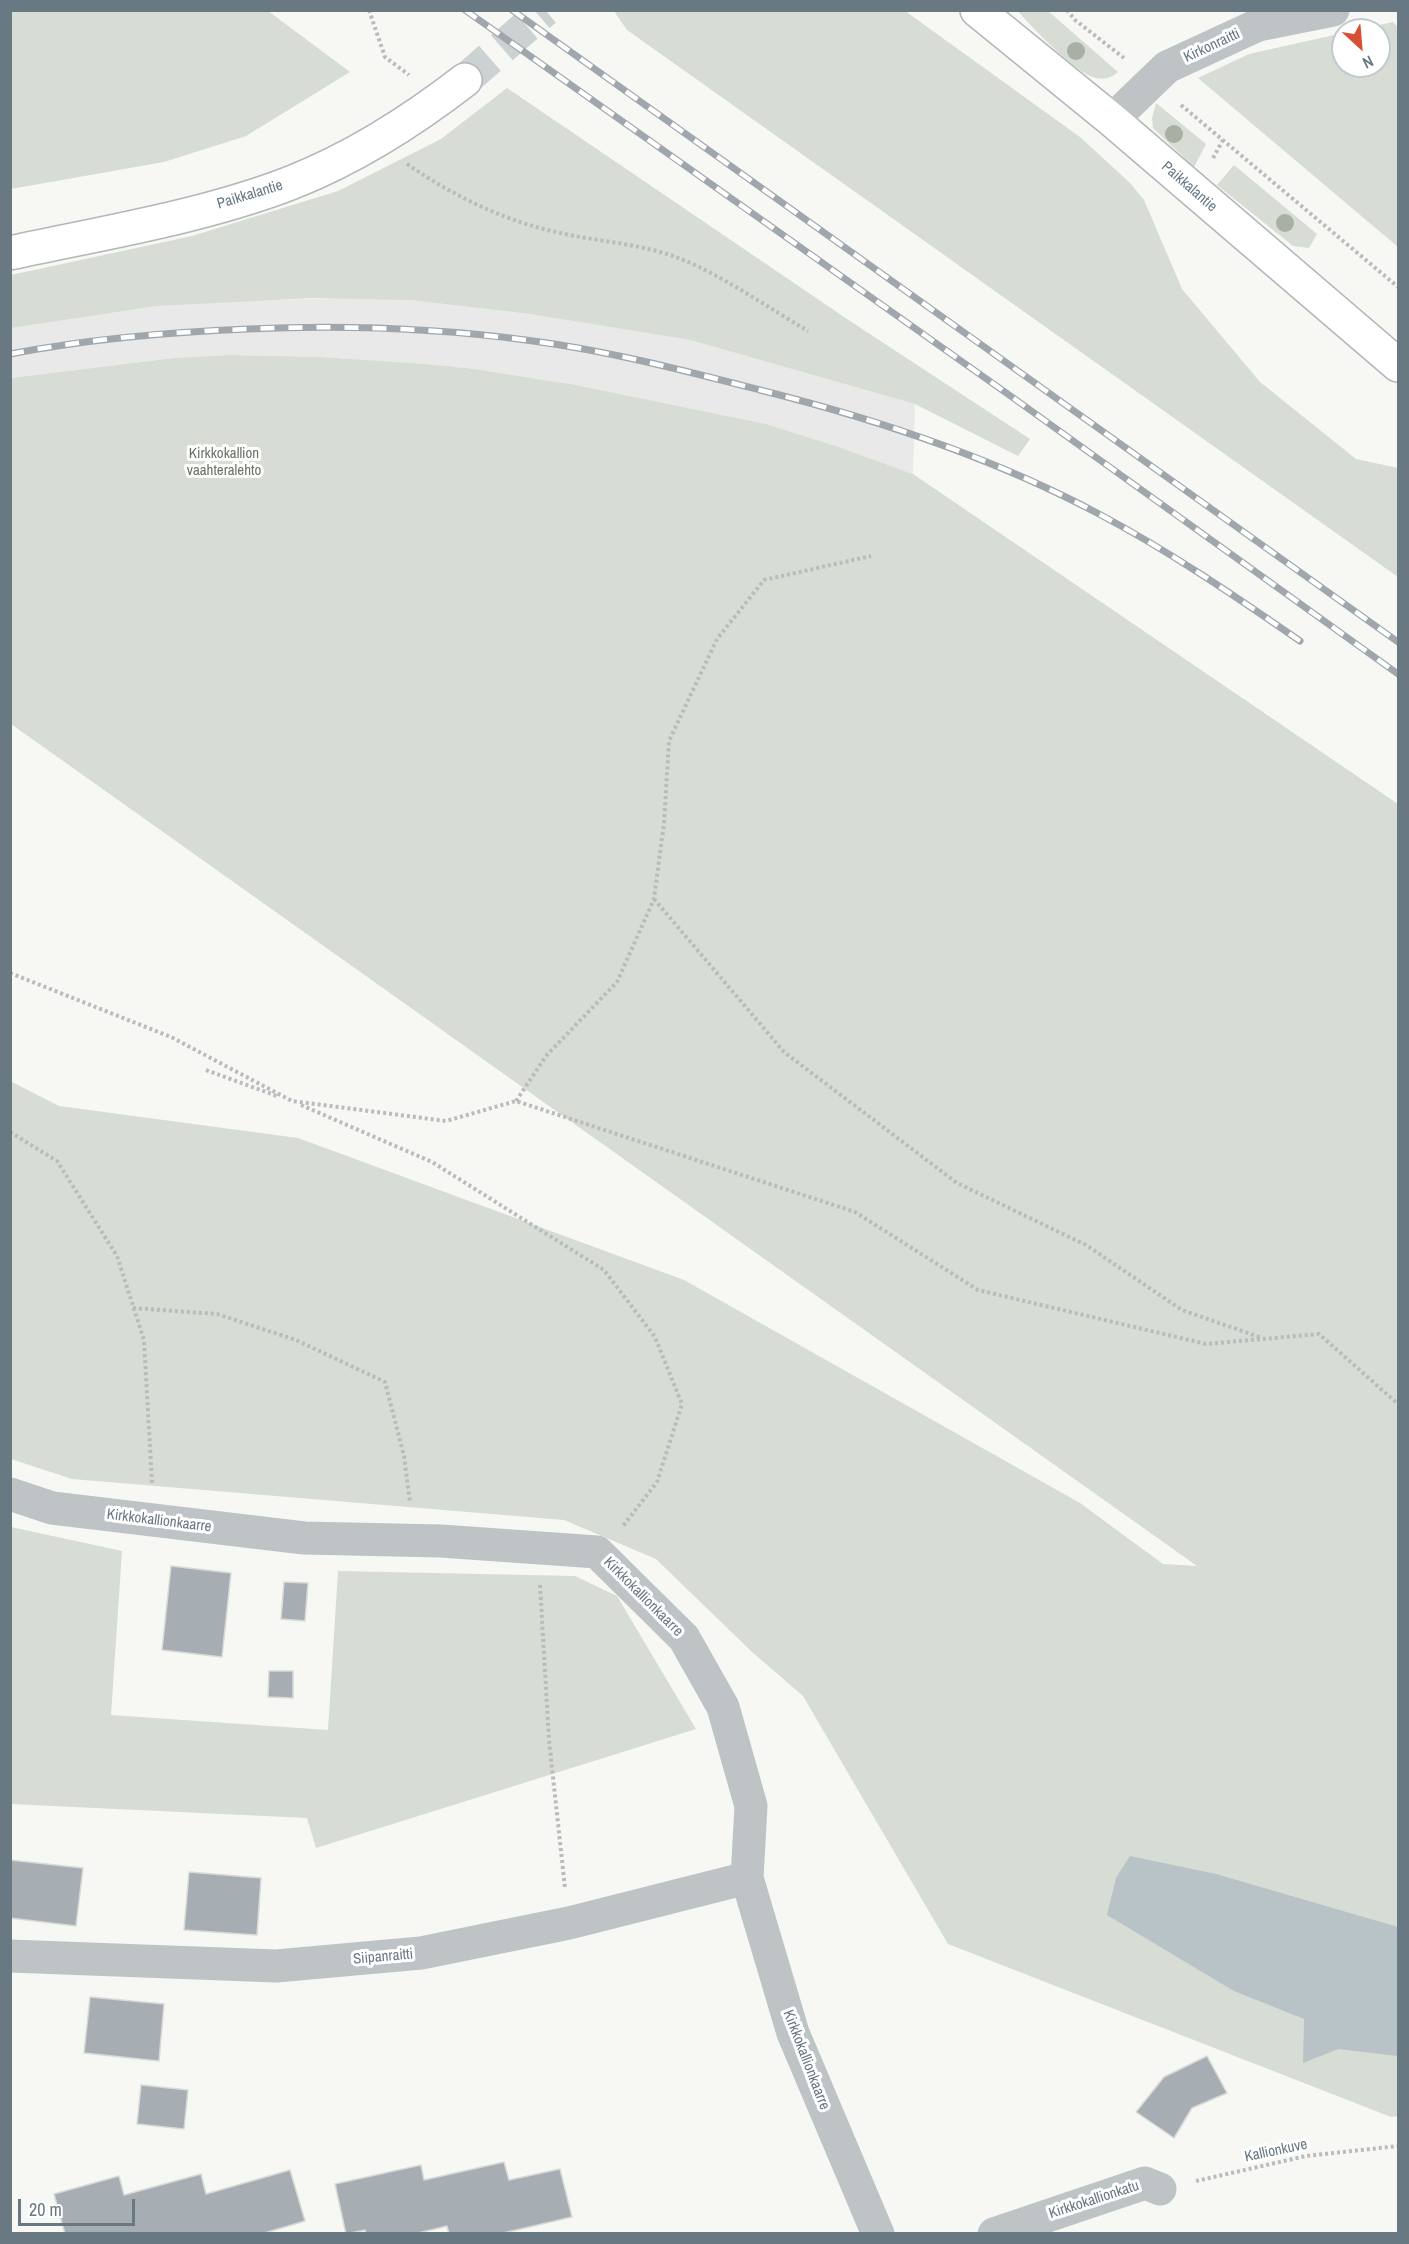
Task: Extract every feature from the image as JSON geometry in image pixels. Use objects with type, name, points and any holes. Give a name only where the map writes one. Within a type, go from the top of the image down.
[{"type":"street","name":"Paikkalantie","points":[[977,10],[1112,120],[1398,365]]},
{"type":"street","name":"Kirkonraitti","points":[[1112,120],[1167,67],[1258,25],[1333,10]]},
{"type":"street","name":"Paikkalantie","points":[[10,253],[179,215],[292,182],[329,166],[381,138],[427,109],[465,80]]},
{"type":"street","name":"Kirkkokallionkaarre","points":[[10,1494],[52,1508],[304,1538],[414,1540],[597,1552],[684,1638],[723,1707],[751,1806],[747,1878],[793,2033],[878,2234]]},
{"type":"street","name":"Siipanraitti","points":[[10,1956],[276,1966],[421,1953],[568,1923],[747,1878]]},
{"type":"street","name":"Kirkkokallionkatu","points":[[994,2234],[1145,2183],[1160,2189]]},
{"type":"path","points":[[369,10],[384,57],[409,75],[401,80]]},
{"type":"path","points":[[1067,10],[1075,20],[1151,80],[1398,287]]},
{"type":"path","points":[[381,138],[407,164],[429,180],[497,214],[557,233],[616,242],[680,259],[708,272],[808,331]]},
{"type":"path","points":[[516,1101],[546,1056],[616,982],[654,899],[664,823],[669,741],[717,639],[764,580],[871,556]]},
{"type":"path","points":[[654,899],[784,1052],[957,1183],[1086,1245],[1182,1310],[1264,1339]]},
{"type":"path","points":[[10,973],[171,1037],[292,1101],[446,1121],[516,1101],[855,1212],[978,1290],[1206,1344],[1319,1334],[1398,1404]]},
{"type":"path","points":[[206,1070],[327,1114],[432,1162],[604,1270],[655,1337],[682,1404],[657,1482],[609,1544],[597,1552]]},
{"type":"path","points":[[10,1132],[57,1161],[117,1256],[144,1340],[154,1520]]},
{"type":"path","points":[[133,1308],[217,1314],[296,1340],[385,1382],[404,1456],[414,1540]]},
{"type":"path","points":[[539,1548],[541,1628],[549,1740],[568,1923]]},
{"type":"path","name":"Kallionkuve","points":[[1160,2189],[1306,2156],[1398,2146]]},
{"type":"shaded area","points":[[370,297],[530,314],[690,340],[915,404],[913,474],[766,424],[576,385],[475,369],[320,357],[231,355],[174,358],[11,378],[10,328],[157,306]]},
{"type":"shaded area","points":[[1130,1856],[1216,1874],[1398,1927],[1398,2056],[1338,2049],[1303,2063],[1304,2019],[1234,1991],[1107,1915],[1116,1878]]},
{"type":"green space","points":[[11,10],[268,11],[350,72],[246,136],[164,162],[11,189]]},
{"type":"green space","points":[[614,11],[905,11],[1080,137],[1130,183],[1144,200],[1182,289],[1260,382],[1356,459],[1398,468],[1398,577],[627,30]]},
{"type":"green space","points":[[1018,11],[1048,11],[1118,72],[1105,79],[1088,75],[1055,49]]},
{"type":"green space","points":[[1391,22],[1398,27],[1398,247],[1198,78],[1249,54],[1331,36],[1331,78],[1391,78]]},
{"type":"green space","points":[[507,88],[850,321],[1030,439],[1018,456],[915,404],[690,340],[530,314],[410,300],[313,298],[157,306],[11,328],[11,275],[192,236],[338,191],[441,139]]},
{"type":"green space","points":[[1156,103],[1206,144],[1194,167],[1153,128],[1152,118]]},
{"type":"green space","points":[[1234,165],[1317,234],[1309,248],[1293,246],[1217,185]]},
{"type":"green space","name":"Kirkkokallion vaahteralehto","points":[[231,355],[320,357],[424,364],[475,369],[576,385],[766,424],[913,474],[1398,804],[1398,2116],[1391,2117],[948,1944],[803,1696],[751,1651],[656,1559],[564,1520],[72,1479],[11,1459],[10,1081],[59,1106],[298,1138],[684,1280],[1080,1503],[1163,1564],[1197,1566],[11,724],[11,378],[174,358]]},
{"type":"green space","points":[[11,1527],[122,1551],[111,1715],[328,1730],[338,1571],[575,1576],[617,1596],[696,1729],[316,1848],[307,1818],[11,1804]]},
{"type":"building","points":[[171,1566],[231,1573],[222,1657],[162,1650]]},
{"type":"building","points":[[284,1582],[308,1583],[305,1621],[281,1619]]},
{"type":"building","points":[[269,1671],[293,1671],[293,1698],[268,1697]]},
{"type":"building","points":[[10,1860],[83,1868],[76,1926],[10,1918]]},
{"type":"building","points":[[189,1872],[261,1878],[257,1935],[184,1930]]},
{"type":"building","points":[[90,1997],[164,2004],[159,2061],[84,2053]]},
{"type":"building","points":[[1207,2056],[1227,2093],[1192,2108],[1174,2138],[1136,2112],[1164,2077]]},
{"type":"building","points":[[141,2085],[188,2090],[184,2129],[137,2124]]},
{"type":"building","points":[[504,2162],[509,2180],[560,2169],[572,2217],[499,2234],[449,2234],[447,2226],[414,2234],[366,2234],[365,2230],[346,2234],[335,2184],[421,2165],[424,2180]]},
{"type":"building","points":[[290,2170],[305,2221],[261,2234],[65,2234],[54,2194],[119,2176],[124,2195],[201,2174],[206,2194]]},
{"type":"tunnel","points":[[465,80],[545,10]]},
{"type":"railway","points":[[465,10],[1012,397],[1398,674]]},
{"type":"railway","points":[[512,10],[1398,642]]},
{"type":"railway","points":[[10,354],[69,344],[158,334],[319,327],[426,330],[497,337],[562,345],[647,362],[803,401],[890,427],[975,457],[1058,493],[1151,543],[1300,641]]}]
